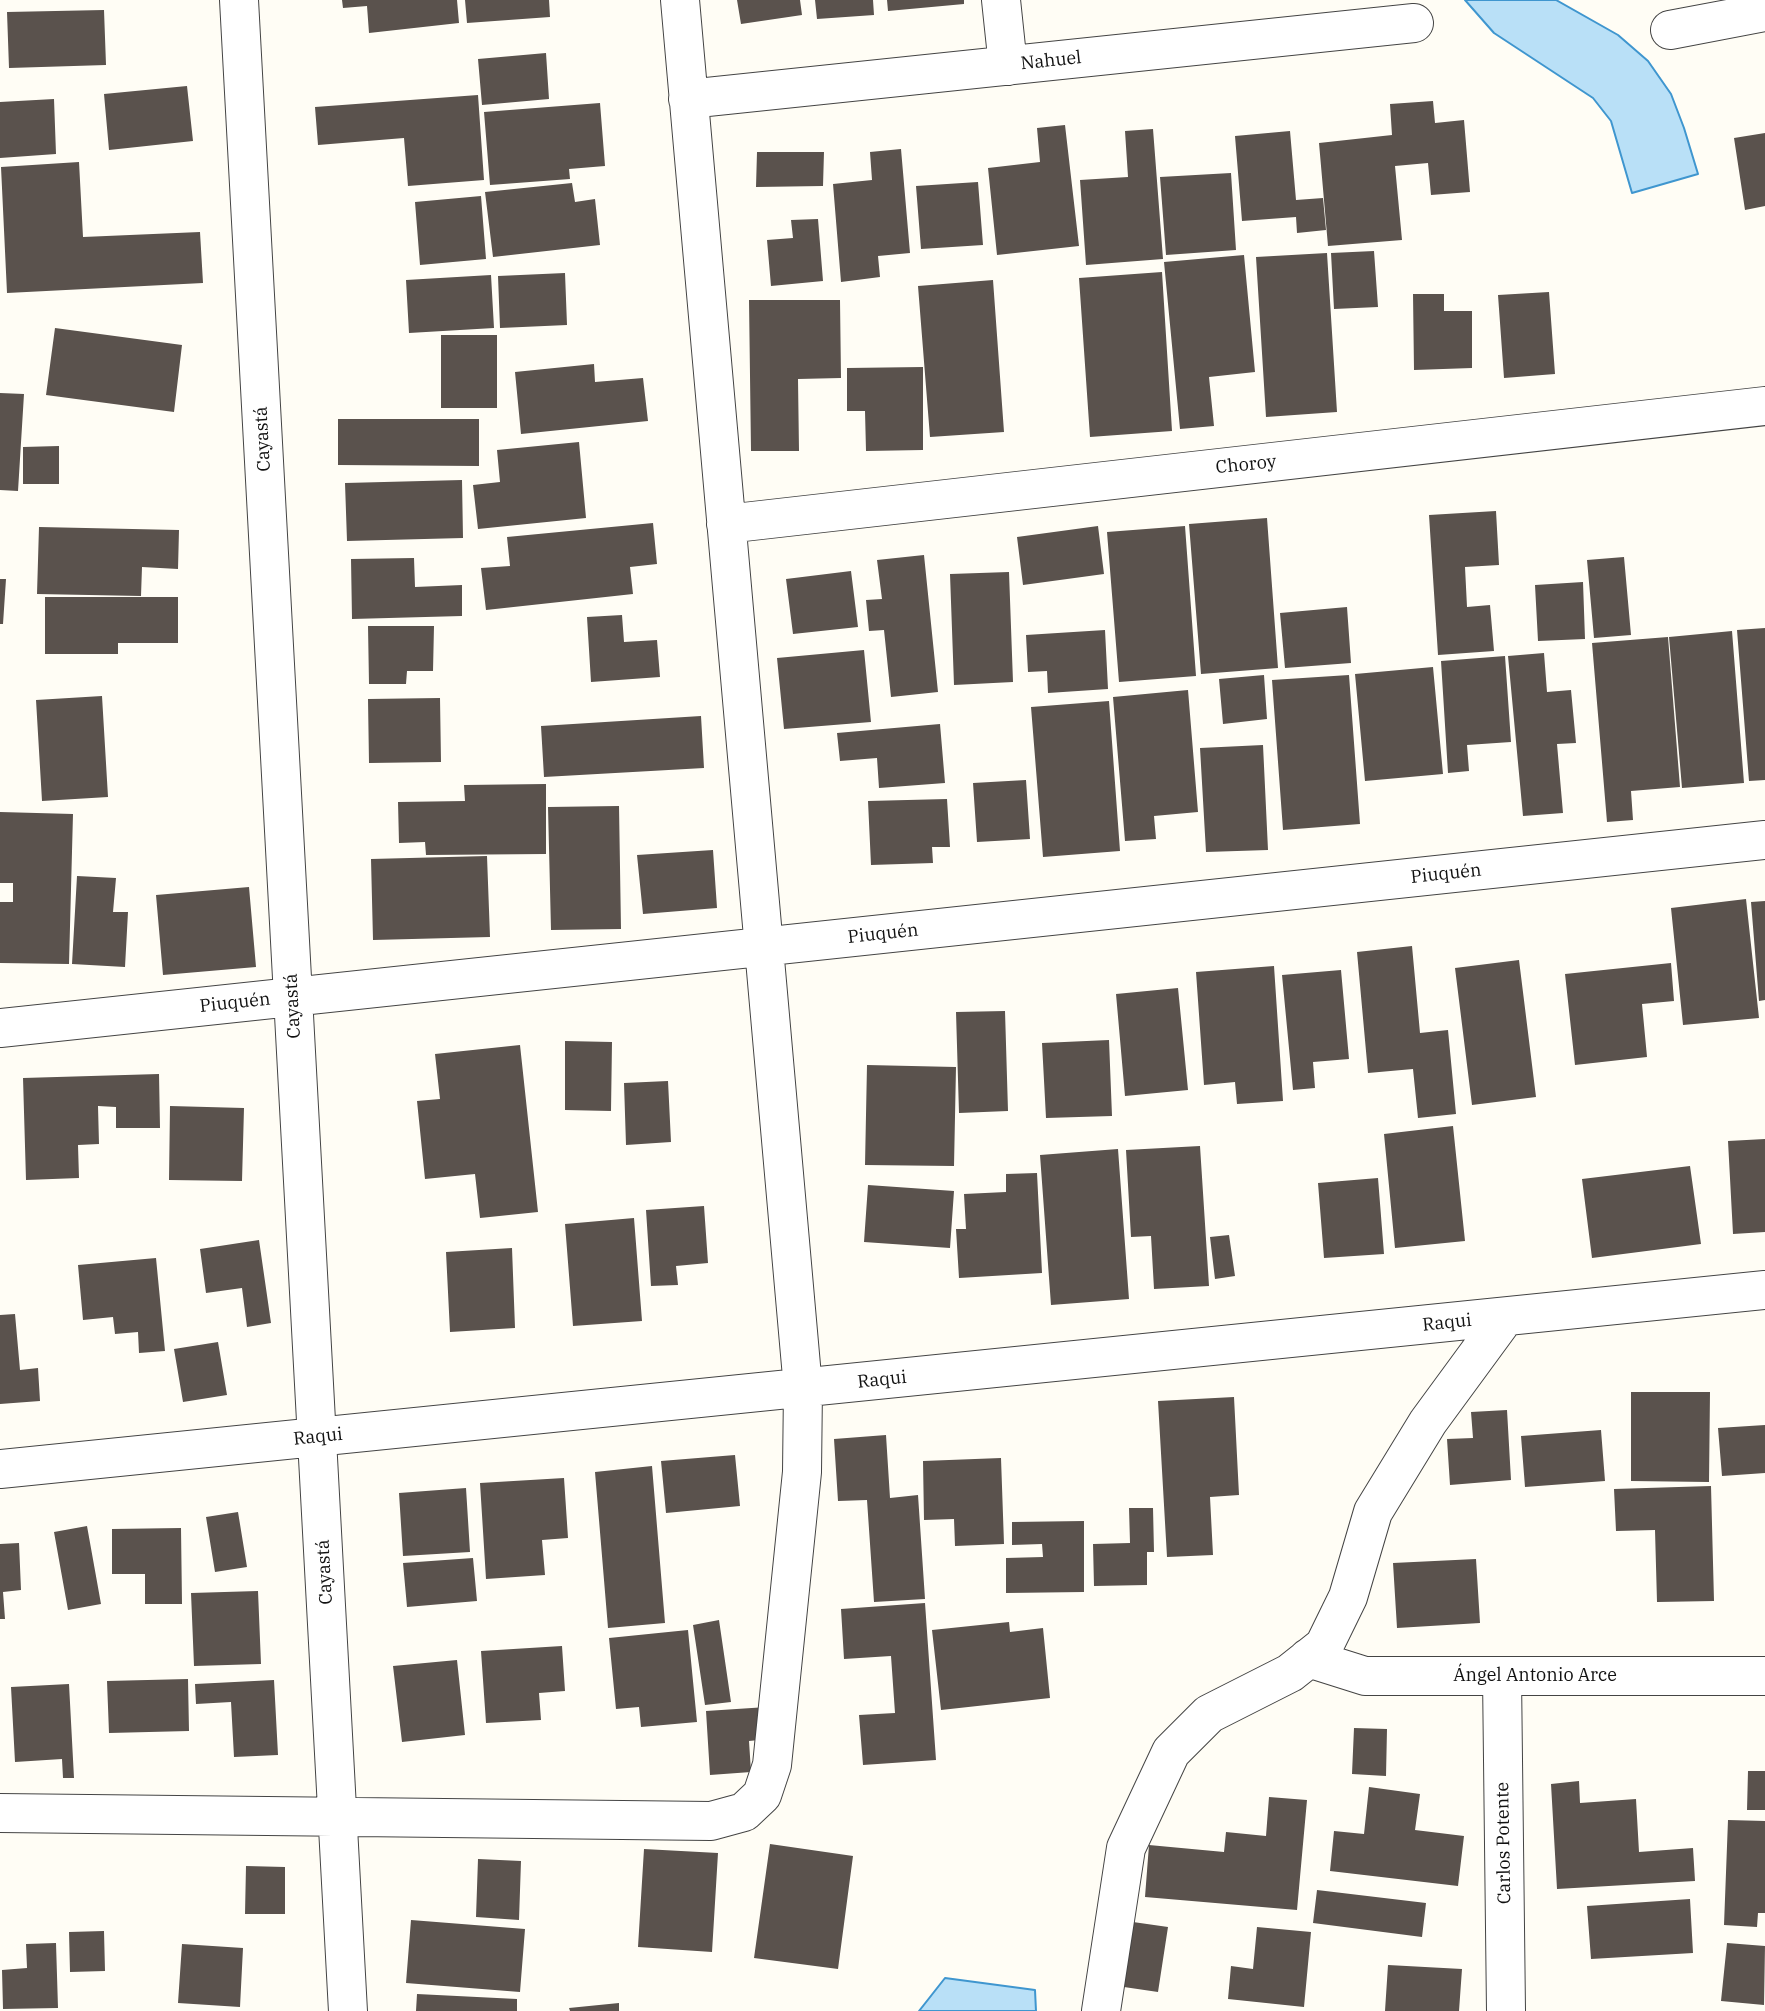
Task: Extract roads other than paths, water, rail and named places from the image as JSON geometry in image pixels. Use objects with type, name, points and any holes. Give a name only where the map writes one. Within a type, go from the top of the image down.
[{"type":"lane","name":"Cayastá","points":[[239,0],[348,2011]]},
{"type":"lane","points":[[0,1813],[711,1821],[744,1812],[762,1795],[772,1765],[802,1472],[803,1388],[680,0]]},
{"type":"lane","points":[[1001,0],[1007,66]]},
{"type":"lane","points":[[1670,30],[1765,12]]},
{"type":"lane","name":"Nahuel","points":[[688,99],[1414,23]]},
{"type":"lane","name":"Choroy","points":[[726,524],[1765,406]]},
{"type":"lane","name":"Piuquén","points":[[0,1028],[1765,840]]},
{"type":"lane","name":"Raqui","points":[[0,1469],[1765,1290]]},
{"type":"lane","points":[[1101,2011],[1126,1848],[1171,1752],[1209,1714],[1290,1673],[1324,1646],[1348,1597],[1373,1512],[1428,1422],[1505,1317]]},
{"type":"lane","name":"Ángel Antonio Arce","points":[[1308,1658],[1365,1676],[1765,1676]]},
{"type":"lane","name":"Carlos Potente","points":[[1502,1676],[1506,2011]]},
{"type":"water","points":[[1465,0],[1556,0],[1618,35],[1648,61],[1671,94],[1698,174],[1632,193],[1611,121],[1593,98],[1494,33]]},
{"type":"water","points":[[945,1978],[1035,1990],[1036,2011],[919,2011]]}]
